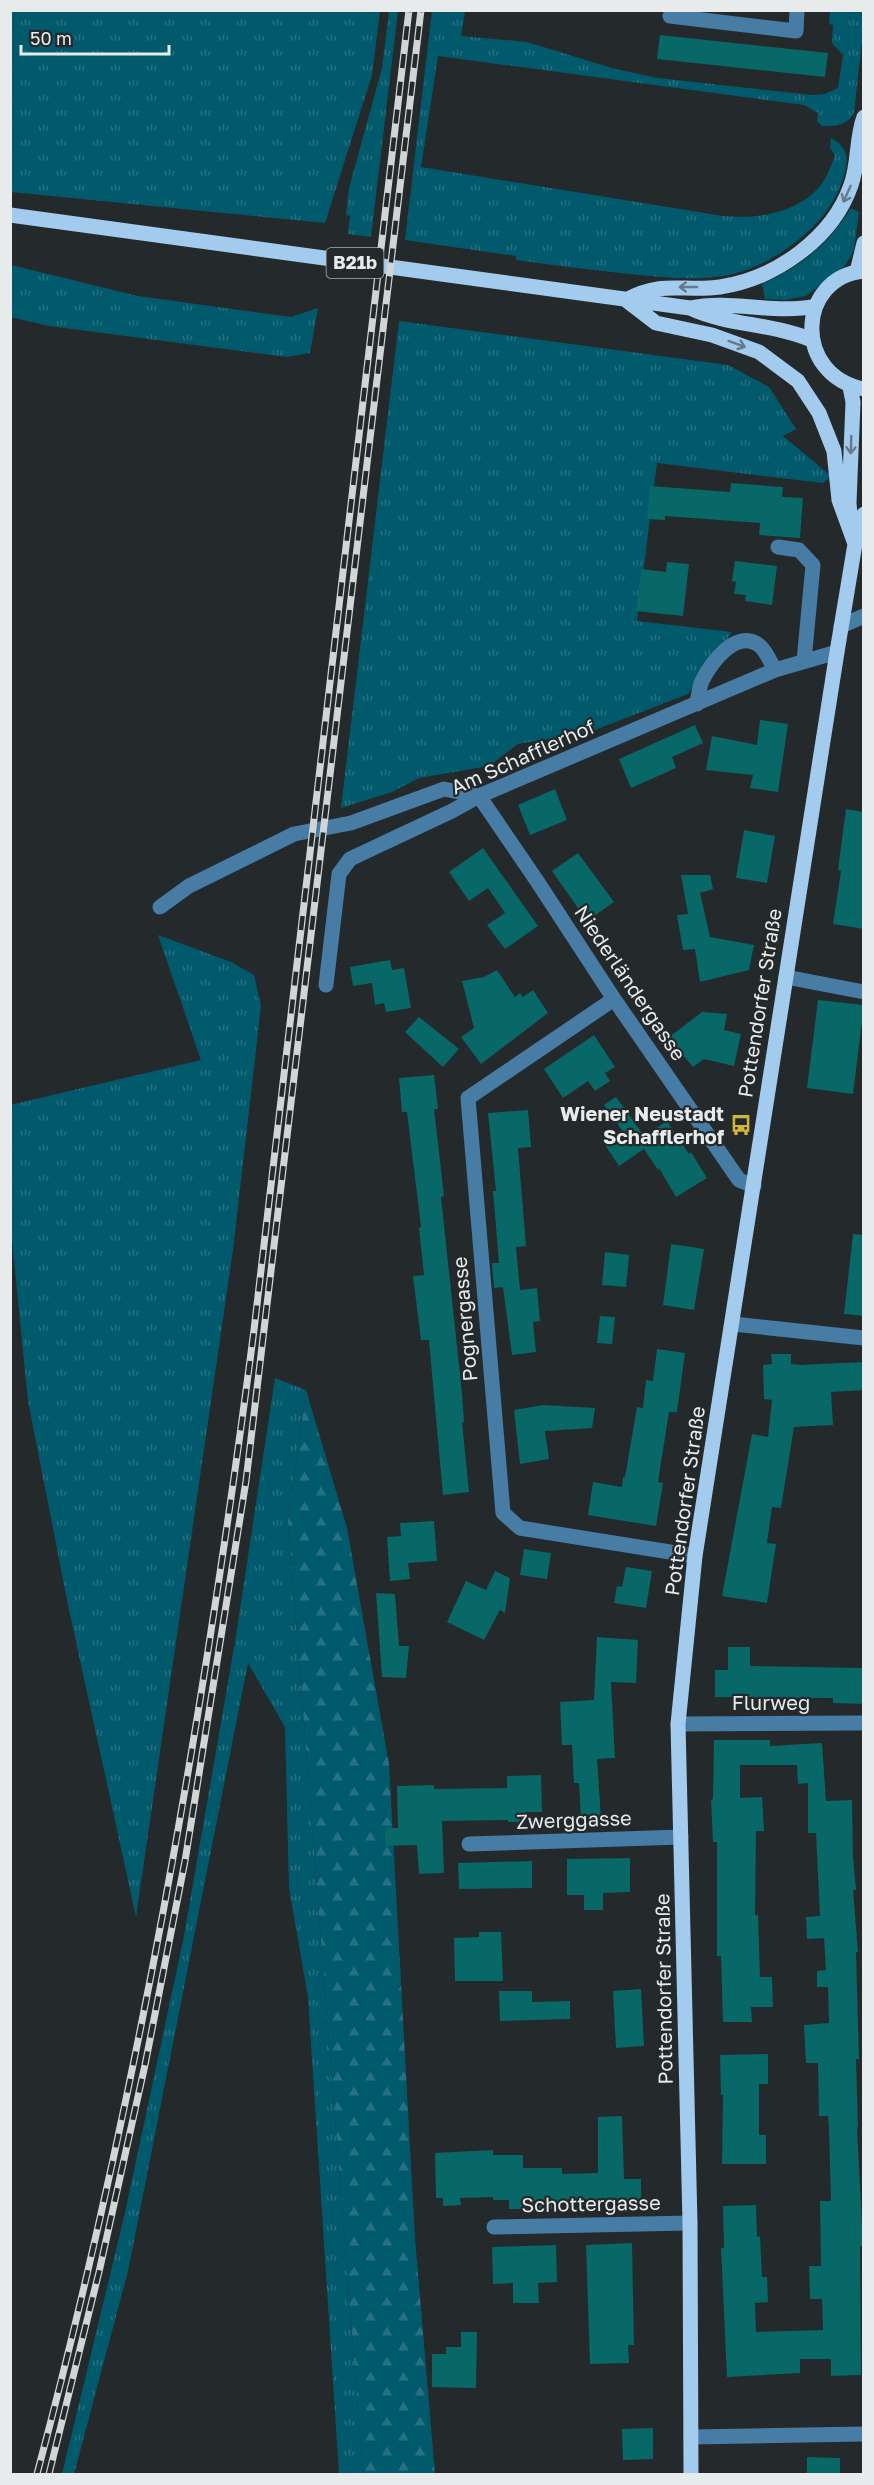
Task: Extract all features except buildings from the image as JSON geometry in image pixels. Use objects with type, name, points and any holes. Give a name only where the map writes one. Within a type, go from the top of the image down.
[{"type":"main road","points":[[855,544],[839,500],[834,451],[819,413],[798,381],[759,352],[712,335],[657,323],[626,300],[642,291],[659,287],[718,287],[739,283],[783,264],[801,251],[833,219],[844,202],[856,166],[864,117]]},
{"type":"main road","name":"B21b","points":[[10,215],[690,308],[709,317],[790,331],[812,340]]},
{"type":"main road","points":[[857,388],[836,379],[825,368],[816,355],[812,340],[812,324],[816,306],[826,291],[840,279],[860,272],[864,243]]},
{"type":"main road","name":"B21b","points":[[690,308],[711,303],[744,308],[800,310],[816,306]]},
{"type":"main road","name":"Pottendorfer Straße","points":[[855,544],[849,503],[853,402],[857,388]]},
{"type":"main road","name":"Pottendorfer Straße","points":[[690,2475],[692,2437],[690,2223],[678,1724],[695,1557],[841,626],[855,544],[864,514]]},
{"type":"street","points":[[670,16],[796,31],[797,10]]},
{"type":"street","points":[[778,547],[800,550],[813,565],[804,661]]},
{"type":"street","points":[[841,626],[864,616]]},
{"type":"street","points":[[697,704],[702,681],[723,651],[739,641],[750,641],[760,646],[775,670]]},
{"type":"street","name":"Am Schafflerhof","points":[[326,985],[339,874],[350,859],[452,811],[478,796],[775,670],[837,652]]},
{"type":"street","points":[[160,907],[189,886],[294,834],[351,823],[444,789],[478,796]]},
{"type":"street","name":"Niederländergasse","points":[[478,796],[614,999],[740,1180],[754,1186]]},
{"type":"street","points":[[786,976],[864,992]]},
{"type":"street","name":"Pognergasse","points":[[614,999],[468,1098],[503,1513],[520,1528],[695,1557]]},
{"type":"street","points":[[733,1324],[864,1338]]},
{"type":"street","name":"Flurweg","points":[[678,1724],[864,1723]]},
{"type":"street","name":"Zwerggasse","points":[[469,1844],[681,1837]]},
{"type":"street","name":"Schottergasse","points":[[494,2227],[690,2223]]},
{"type":"street","points":[[692,2437],[864,2434]]},
{"type":"green space","points":[[10,11],[380,11],[372,75],[325,223],[11,192]]},
{"type":"green space","points":[[389,11],[398,11],[371,237],[348,234],[350,216],[346,215],[349,188],[382,68]]},
{"type":"green space","points":[[432,11],[465,11],[461,36],[527,42],[615,69],[658,78],[811,95],[825,94],[838,88],[843,55],[832,43],[833,25],[829,24],[830,11],[863,11],[863,32],[854,113],[848,120],[831,126],[822,126],[817,121],[818,113],[804,105],[438,56],[421,167],[723,216],[749,217],[788,209],[811,195],[825,179],[835,156],[830,147],[831,138],[838,142],[845,152],[846,164],[841,184],[828,208],[817,222],[790,246],[759,265],[733,274],[707,278],[601,271],[516,260],[516,256],[405,240]]},
{"type":"green space","points":[[851,208],[859,212],[854,250],[845,266],[806,296],[785,300],[765,299],[762,284],[789,270],[812,253],[833,233]]},
{"type":"green space","points":[[11,265],[138,296],[291,317],[318,308],[310,353],[287,357],[49,326],[11,317]]},
{"type":"green space","points":[[399,321],[728,365],[769,387],[796,429],[783,436],[831,476],[823,483],[657,463],[637,621],[732,632],[688,694],[590,732],[518,744],[489,766],[419,778],[392,792],[341,808]]},
{"type":"green space","points":[[158,935],[231,962],[254,975],[261,1006],[233,1250],[136,1917],[68,1605],[28,1401],[11,1230],[10,1105],[201,1060]]},
{"type":"green space","points":[[275,1378],[306,1390],[288,1521],[363,2474],[339,2474],[308,1997],[289,1888],[285,1727],[248,1663],[128,2271],[74,2474],[62,2474],[124,2217],[183,1941],[235,1642]]},
{"type":"green space","points":[[306,1390],[347,1528],[389,1764],[415,2238],[435,2474],[363,2474],[288,1521]]},
{"type":"railway","points":[[37,2474],[73,2333],[136,2049],[190,1762],[213,1618],[254,1330],[409,10]]},
{"type":"railway","points":[[49,2474],[99,2272],[145,2065],[185,1861],[246,1481],[421,10]]},
{"type":"place","name":"Wiener Neustadt Schafflerhof","points":[[741,1125]]}]
